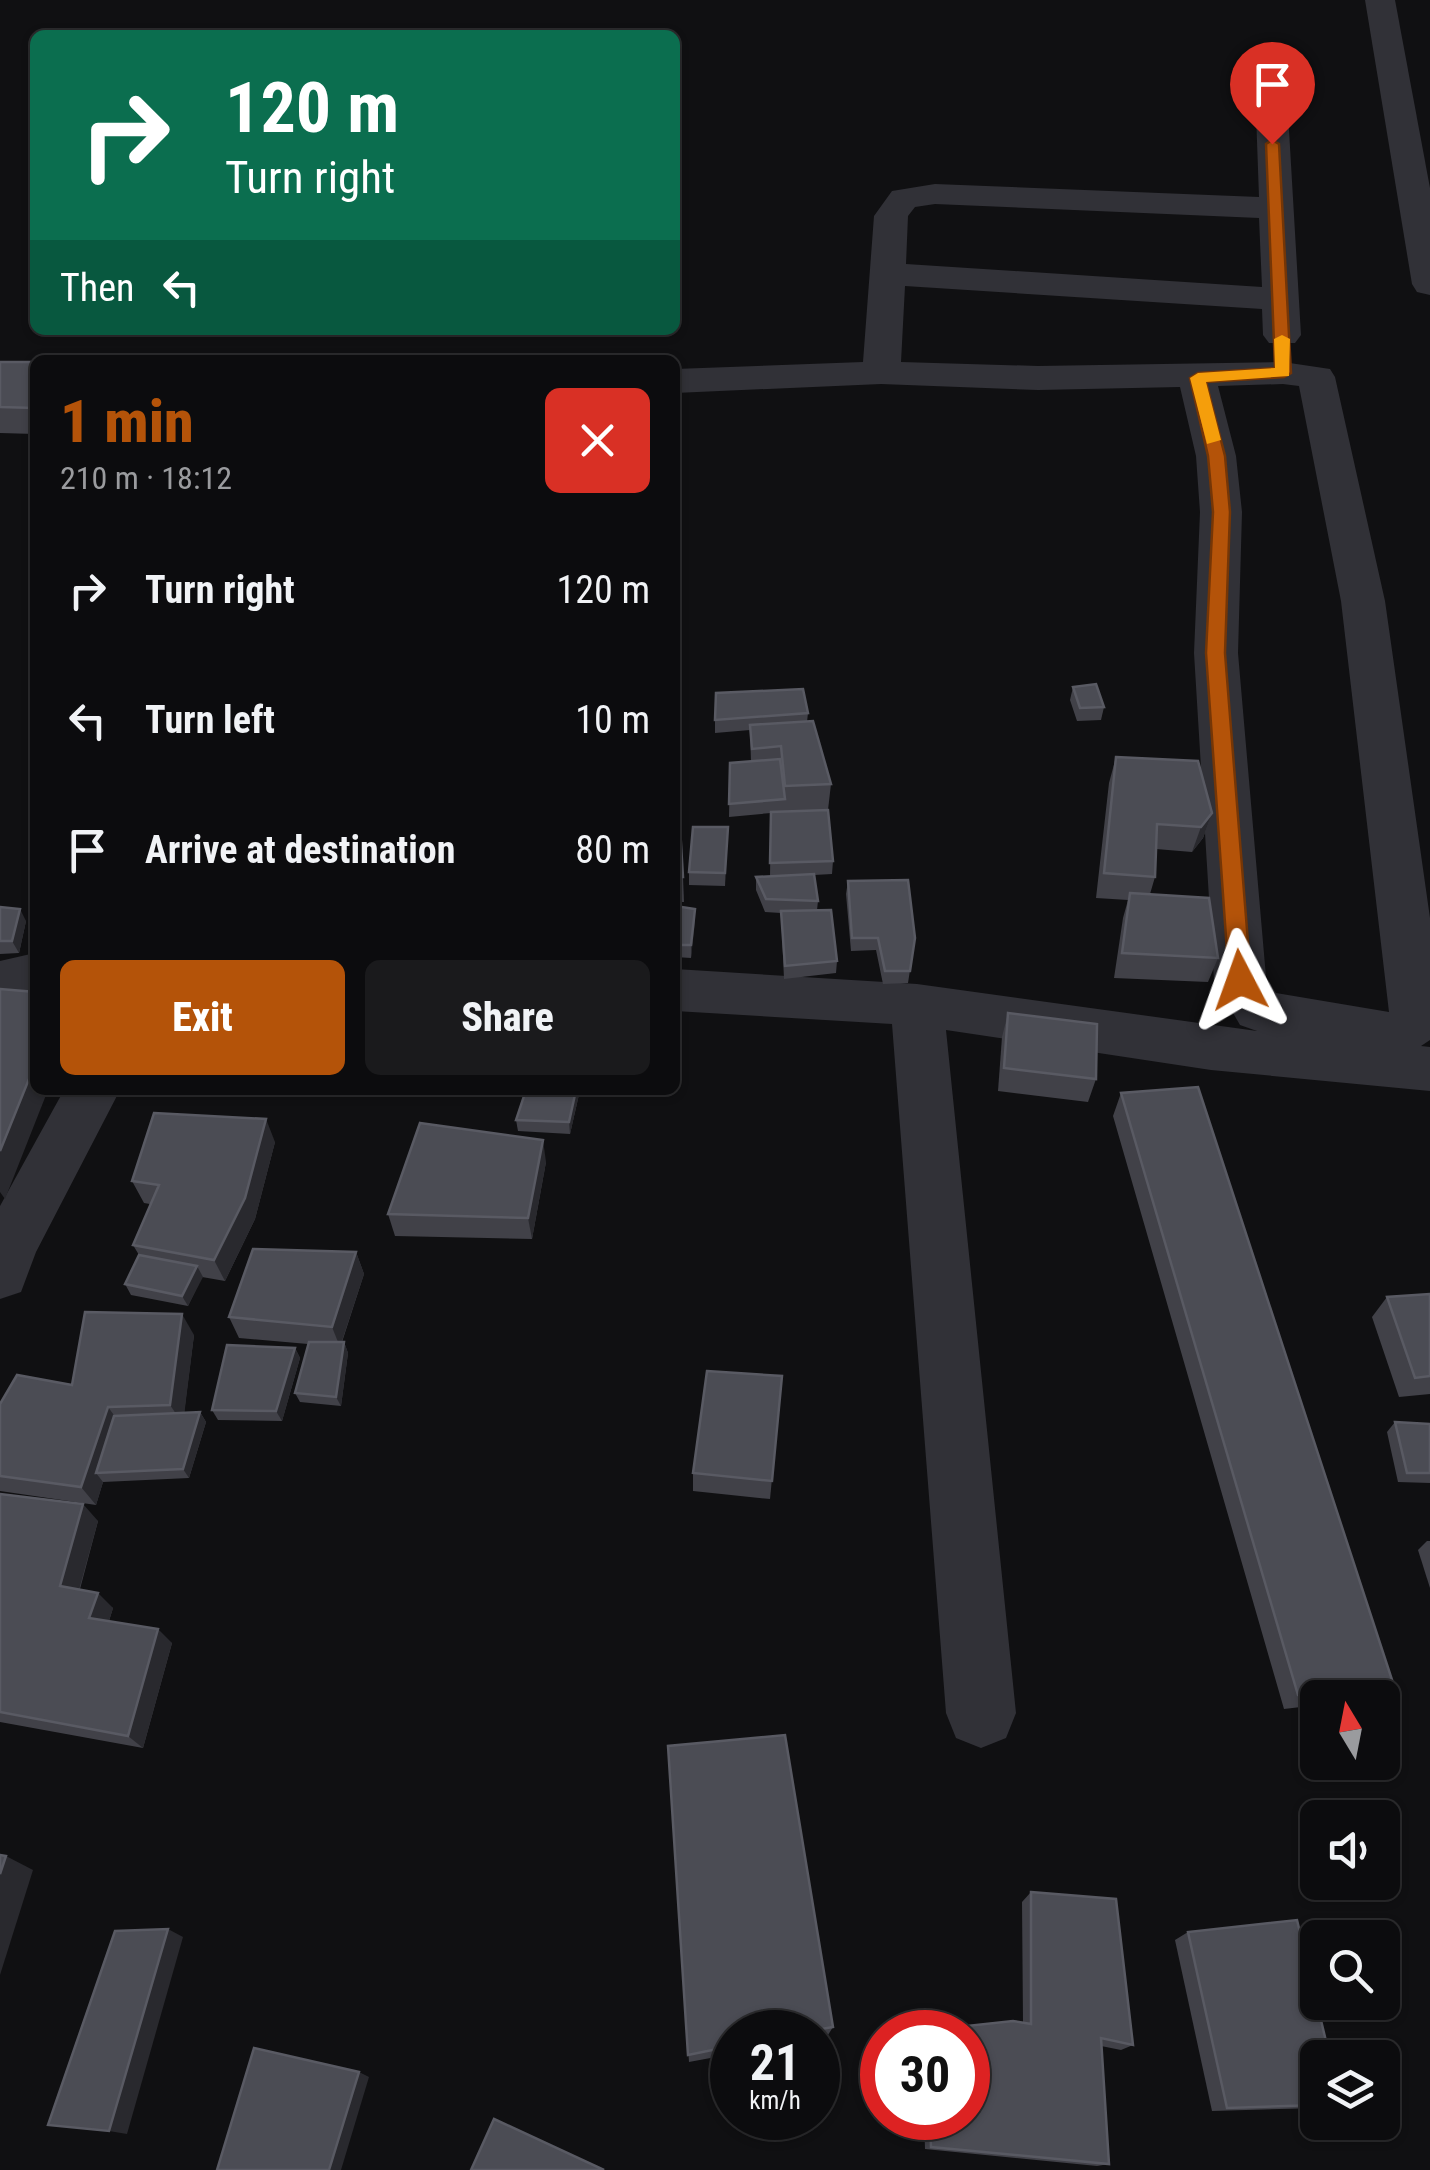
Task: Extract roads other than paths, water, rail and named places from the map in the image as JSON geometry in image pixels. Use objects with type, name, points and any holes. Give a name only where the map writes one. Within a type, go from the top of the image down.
[{"type":"street","points":[[1380,0],[1430,284]]},
{"type":"street","points":[[1272,113],[1284,373]]},
{"type":"street","points":[[881,373],[891,216],[896,205],[914,195],[1274,208]]},
{"type":"street","points":[[887,274],[1280,298]]},
{"type":"street","points":[[680,381],[881,373],[1198,378],[1284,373],[1316,377],[1363,601],[1418,1021],[1396,1034],[1330,1026],[1260,1010],[1240,980],[1216,653],[1221,512],[1216,456],[1198,378]]},
{"type":"street","points":[[0,982],[30,973]]},
{"type":"street","points":[[680,990],[917,1005],[1211,1048],[1430,1069]]},
{"type":"street","points":[[917,1005],[982,1714]]},
{"type":"street","points":[[0,1273],[8,1248],[89,1095]]}]
